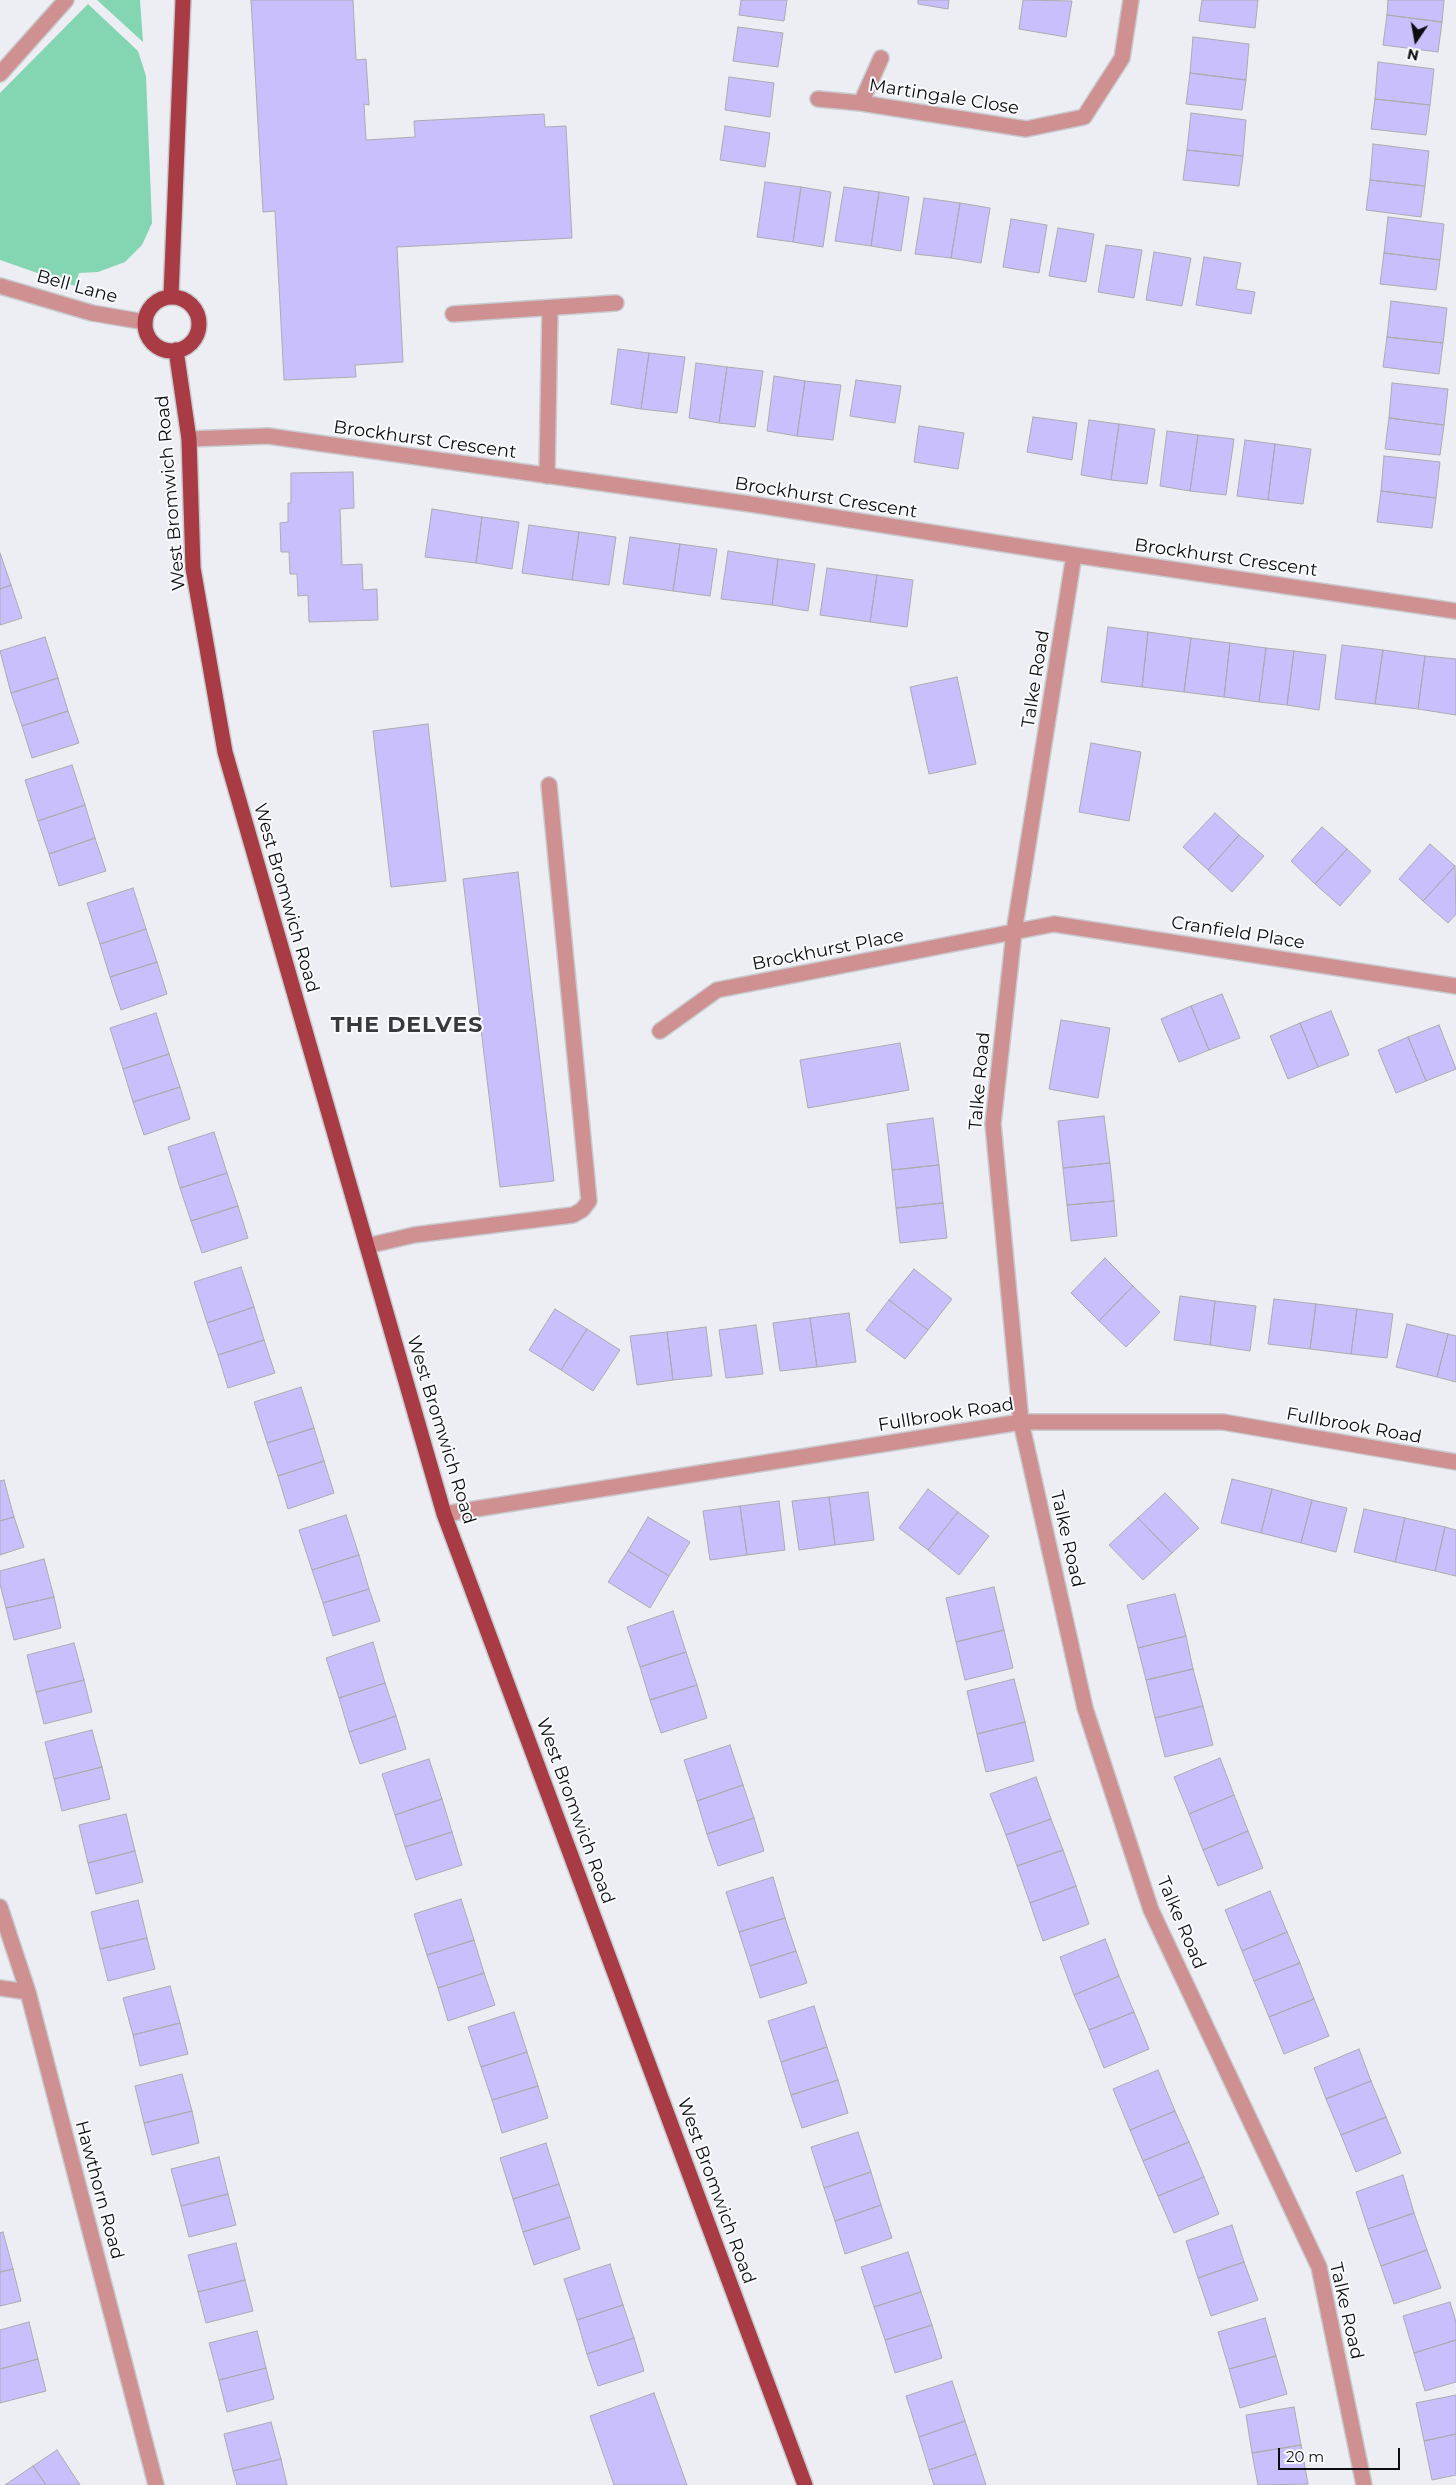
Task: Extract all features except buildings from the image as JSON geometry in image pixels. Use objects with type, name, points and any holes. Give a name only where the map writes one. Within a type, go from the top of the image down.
[{"type":"main road","points":[[171,296],[184,0]]},
{"type":"main road","points":[[171,296],[189,301],[199,316],[197,335],[185,348],[168,351],[152,342],[147,334],[145,322],[149,309],[155,303],[171,296]]},
{"type":"main road","name":"West Bromwich Road","points":[[176,350],[189,439],[193,568],[225,752],[444,1514],[805,2485]]},
{"type":"street","points":[[1,74],[66,0]]},
{"type":"street","name":"Martingale Close","points":[[818,99],[861,103],[1026,129],[1084,117],[1122,58],[1131,0]]},
{"type":"street","points":[[861,103],[881,58]]},
{"type":"street","name":"Bell Lane","points":[[0,286],[92,313],[145,322]]},
{"type":"street","points":[[453,314],[616,303]]},
{"type":"street","points":[[546,476],[550,308]]},
{"type":"street","name":"Brockhurst Crescent","points":[[189,439],[268,436],[750,504],[1074,555],[1456,610]]},
{"type":"street","name":"Talke Road","points":[[1074,555],[1014,932],[993,1124],[1022,1422],[1085,1708],[1151,1910],[1319,2267],[1364,2485]]},
{"type":"street","points":[[367,1246],[414,1235],[573,1215],[582,1210],[589,1201],[549,785]]},
{"type":"street","name":"Cranfield Place","points":[[1014,932],[1054,924],[1456,986]]},
{"type":"street","name":"Brockhurst Place","points":[[660,1031],[717,990],[1014,932]]},
{"type":"street","name":"Fullbrook Road","points":[[444,1514],[1022,1422],[1223,1422],[1456,1462]]},
{"type":"street","name":"Hawthorn Road","points":[[0,1907],[28,1992],[156,2485]]},
{"type":"street","points":[[0,1988],[28,1992]]},
{"type":"green space","points":[[97,0],[140,0],[143,42]]},
{"type":"green space","points":[[88,4],[138,51],[146,76],[152,223],[142,245],[125,262],[98,272],[79,273],[75,286],[0,260],[0,93]]},
{"type":"district","name":"THE DELVES","points":[[407,1026]]}]
